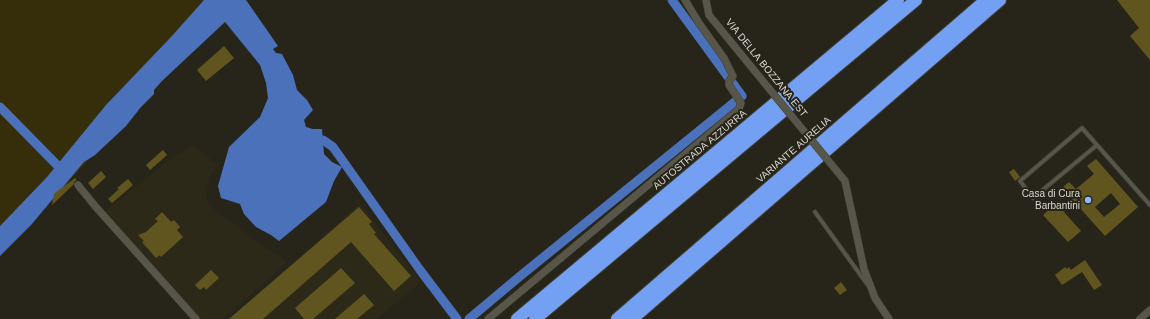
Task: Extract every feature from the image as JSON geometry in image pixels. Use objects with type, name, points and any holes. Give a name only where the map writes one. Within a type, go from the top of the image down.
[{"type":"highway","name":"AUTOSTRADA AZZURRA","points":[[517,319],[898,0]]},
{"type":"highway","points":[[535,319],[916,0]]},
{"type":"highway","name":"VARIANTE AURELIA","points":[[617,319],[986,0]]},
{"type":"highway","points":[[632,319],[1000,0]]},
{"type":"street","points":[[488,319],[734,115],[739,109],[741,104],[729,85],[731,78],[724,58],[699,23],[685,0]]},
{"type":"street","name":"VIA DELLA BOZZANA EST","points":[[706,0],[709,14],[752,69],[845,181],[864,269],[870,288],[889,319]]},
{"type":"street","points":[[78,185],[100,212],[196,319]]},
{"type":"street","points":[[1140,319],[1150,310]]},
{"type":"lane","points":[[1097,145],[1033,198],[1020,181],[1082,128],[1097,145],[1150,206]]},
{"type":"lane","points":[[815,212],[870,288]]},
{"type":"shaded area","points":[[0,0],[245,0],[161,81],[0,256]]},
{"type":"shaded area","points":[[193,146],[218,165],[209,178],[206,199],[209,205],[258,243],[287,262],[223,319],[200,319],[104,212],[173,157]]},
{"type":"shaded area","points":[[360,203],[421,282],[376,319],[229,319]]},
{"type":"water","points":[[204,0],[246,0],[278,46],[273,49],[276,53],[282,54],[293,75],[297,90],[307,100],[313,110],[304,120],[306,127],[322,129],[324,154],[332,162],[342,167],[334,181],[326,202],[279,241],[256,227],[244,214],[240,204],[221,198],[218,186],[229,147],[260,117],[268,98],[266,83],[260,65],[225,22],[162,81],[154,90],[154,94],[141,107],[126,126],[95,155],[84,162],[31,225],[0,256],[0,226],[47,177],[106,105]]},
{"type":"building","points":[[1117,0],[1150,0],[1150,60],[1130,36],[1139,28]]},
{"type":"building","points":[[224,46],[234,58],[206,81],[197,70]]},
{"type":"building","points":[[163,150],[167,155],[150,170],[146,165]]},
{"type":"building","name":"Casa di Cura Barbantini","points":[[1096,159],[1138,207],[1105,236],[1062,188],[1069,182],[1076,189],[1094,174],[1087,166]],"holes":[[[1111,193],[1120,204],[1104,217],[1095,207]]]},
{"type":"building","points":[[1014,169],[1020,177],[1015,181],[1009,172]]},
{"type":"building","points":[[101,171],[106,177],[93,189],[88,183]]},
{"type":"building","points":[[75,178],[77,180],[73,185],[52,205],[54,194]]},
{"type":"building","points":[[128,179],[133,185],[112,203],[108,199],[119,189],[117,188]]},
{"type":"building","points":[[1056,203],[1081,231],[1068,242],[1043,215]]},
{"type":"building","points":[[359,207],[372,222],[369,224],[376,233],[374,234],[411,276],[394,291],[351,242],[263,319],[229,319]]},
{"type":"building","points":[[162,212],[171,222],[174,220],[180,227],[177,230],[183,237],[161,257],[160,255],[156,258],[138,235],[146,232],[158,221],[155,219]]},
{"type":"building","points":[[1085,260],[1102,285],[1094,290],[1082,272],[1062,285],[1055,275],[1065,267],[1067,269],[1069,267],[1071,270]]},
{"type":"building","points":[[341,268],[355,283],[313,319],[304,319],[295,308]]},
{"type":"building","points":[[211,270],[219,278],[206,290],[204,287],[200,290],[195,285]]},
{"type":"building","points":[[841,282],[847,290],[840,295],[834,288]]},
{"type":"building","points":[[364,294],[374,305],[357,319],[335,319]]},
{"type":"waterway","points":[[469,319],[742,96],[672,0]]},
{"type":"waterway","points":[[0,107],[57,165]]},
{"type":"waterway","points":[[323,140],[333,147],[420,270],[457,319]]},
{"type":"place","name":"Casa di Cura Barbantini","points":[[1088,200]]}]
